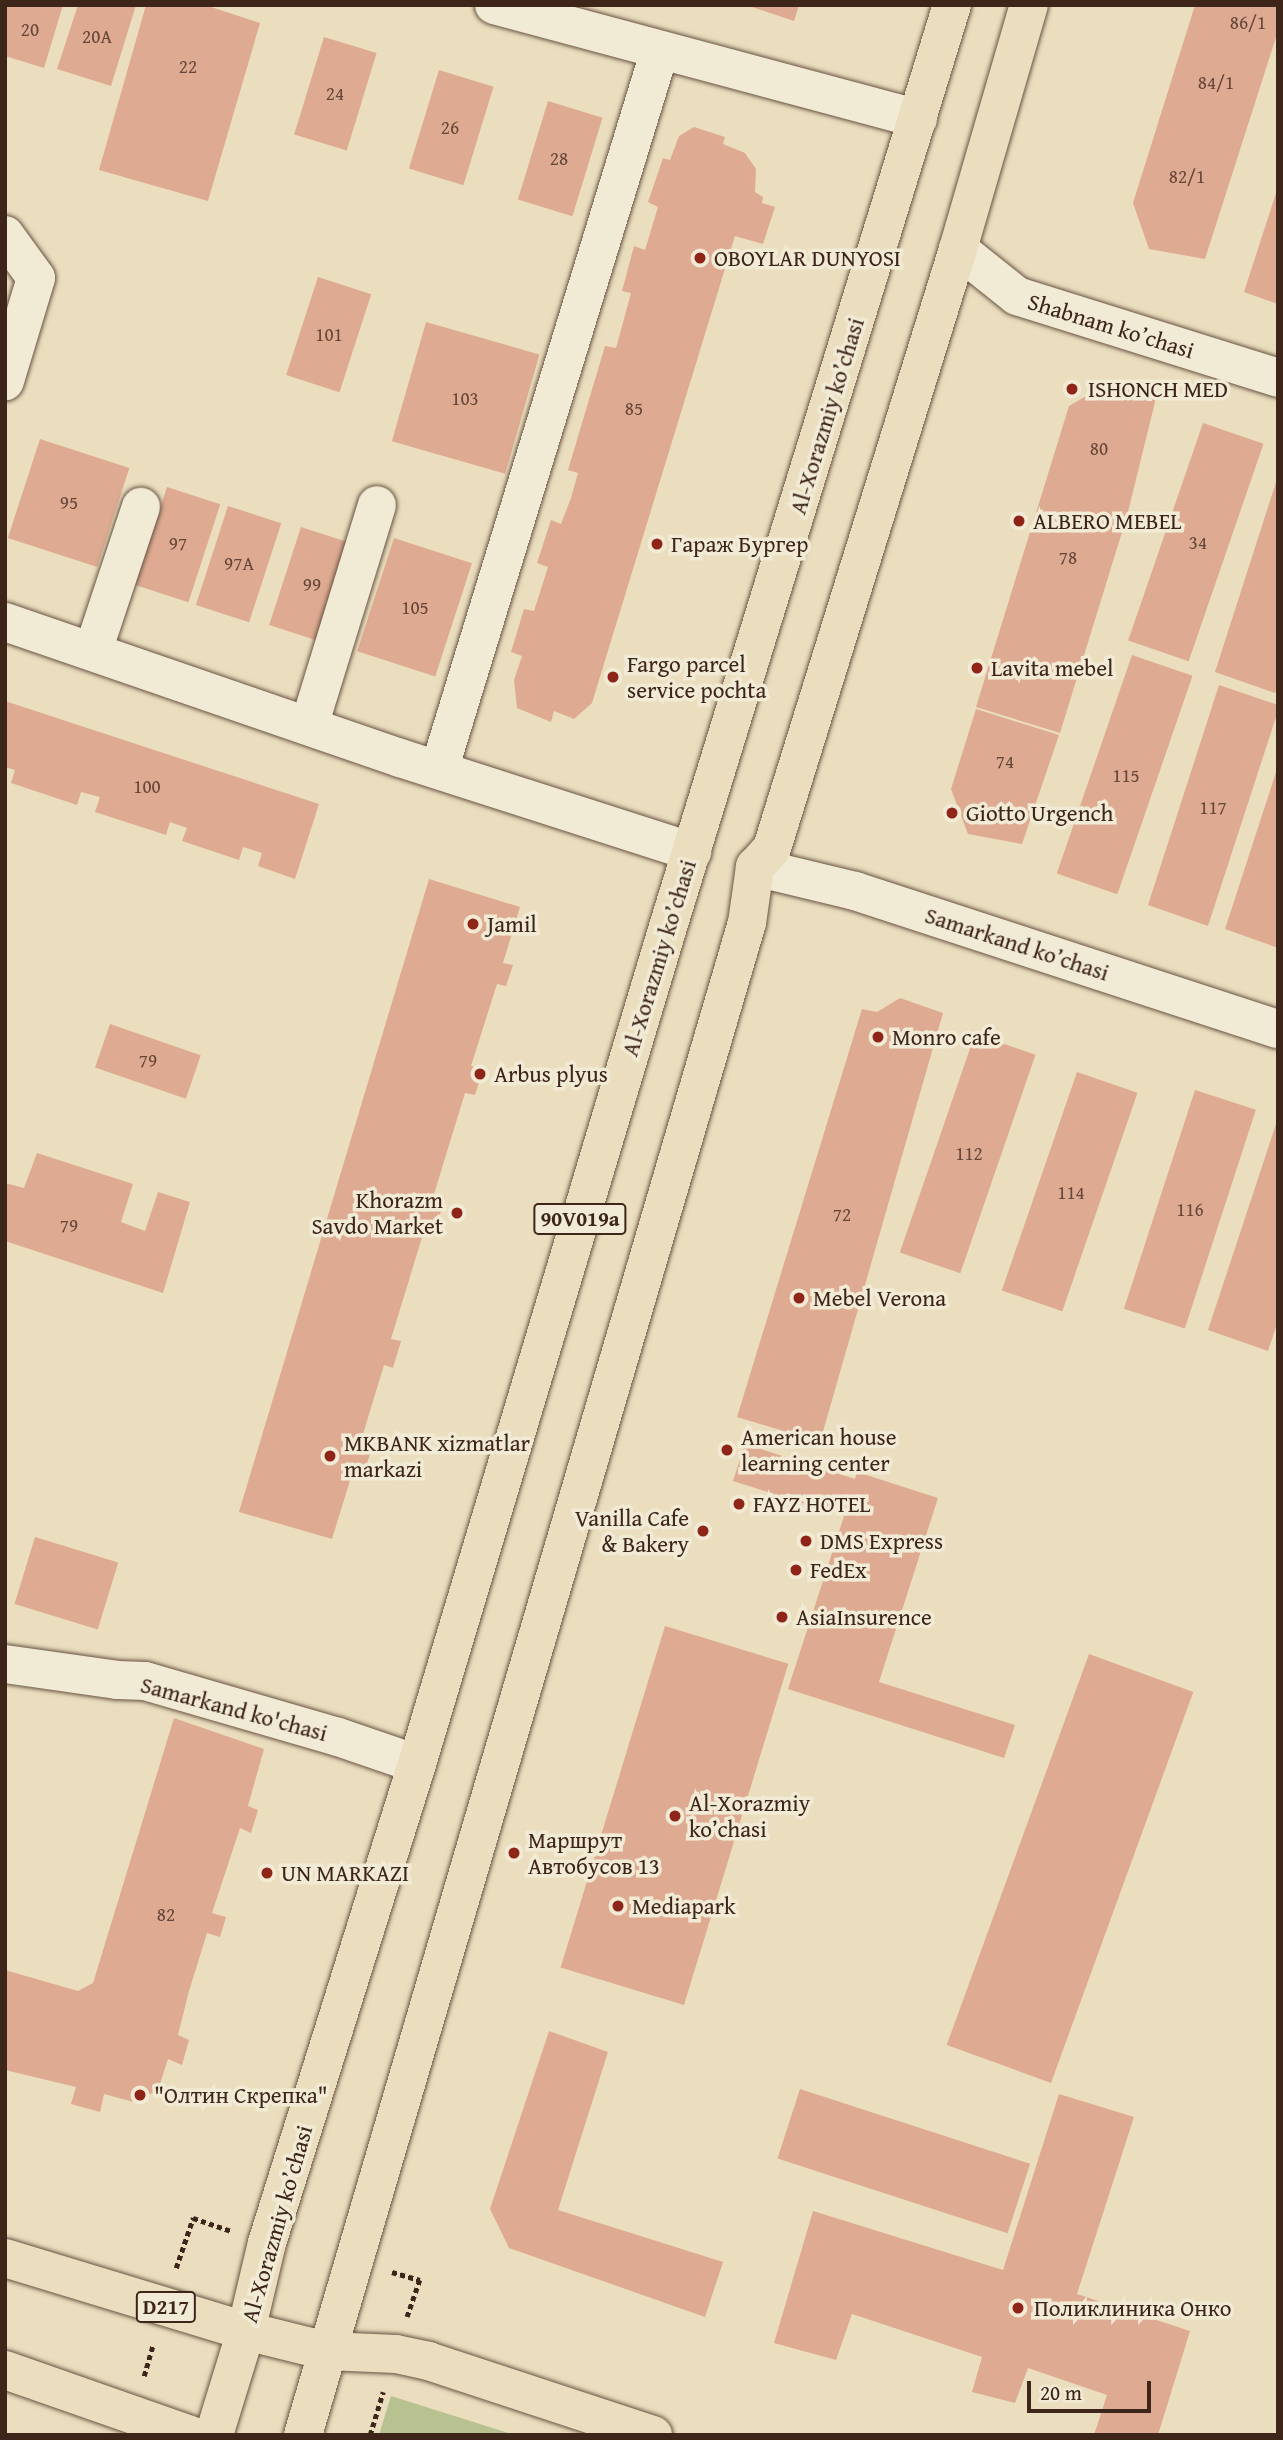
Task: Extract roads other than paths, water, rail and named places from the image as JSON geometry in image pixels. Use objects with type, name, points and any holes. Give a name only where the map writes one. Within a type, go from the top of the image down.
[{"type":"main road","name":"Al-Xorazmiy ko’chasi","points":[[214,2435],[246,2331],[267,2243],[417,1764],[692,852],[952,5]]},
{"type":"main road","name":"90V019a","points":[[303,2435],[747,923],[755,867],[772,849],[958,249],[1029,5]]},
{"type":"main road","name":"D217","points":[[5,2258],[246,2331],[327,2351]]},
{"type":"main road","points":[[327,2351],[396,2354],[428,2361],[653,2435]]},
{"type":"main road","points":[[5,2370],[191,2435]]},
{"type":"street","points":[[494,5],[918,119]]},
{"type":"street","points":[[439,770],[660,50]]},
{"type":"street","points":[[5,234],[36,278],[5,381]]},
{"type":"street","name":"Shabnam ko’chasi","points":[[958,249],[1017,296],[1278,378]]},
{"type":"street","points":[[309,726],[377,505]]},
{"type":"street","points":[[93,651],[141,507]]},
{"type":"street","points":[[5,622],[439,770],[692,852]]},
{"type":"street","name":"Samarkand ko’chasi","points":[[755,867],[855,891],[1278,1029]]},
{"type":"street","name":"Samarkand ko'chasi","points":[[5,1664],[117,1680],[145,1681],[338,1737],[417,1764]]},
{"type":"place","name":"OBOYLAR DUNYOSI","points":[[700,258]]},
{"type":"place","name":"ISHONCH MED","points":[[1072,389]]},
{"type":"place","name":"ALBERO MEBEL","points":[[1019,521]]},
{"type":"place","name":"Гараж Бургер","points":[[657,544]]},
{"type":"place","name":"Lavita mebel","points":[[977,668]]},
{"type":"place","name":"Fargo parcel service pochta","points":[[613,677]]},
{"type":"place","name":"Giotto Urgench","points":[[952,813]]},
{"type":"place","name":"Jamil","points":[[473,924]]},
{"type":"place","name":"Monro cafe","points":[[878,1037]]},
{"type":"place","name":"Arbus plyus","points":[[480,1074]]},
{"type":"place","name":"Khorazm Savdo Market","points":[[457,1213]]},
{"type":"place","name":"Mebel Verona","points":[[799,1298]]},
{"type":"place","name":"American house learning center","points":[[727,1450]]},
{"type":"place","name":"MKBANK xizmatlar markazi","points":[[330,1456]]},
{"type":"place","name":"FAYZ HOTEL","points":[[739,1504]]},
{"type":"place","name":"Vanilla Cafe & Bakery","points":[[703,1531]]},
{"type":"place","name":"DMS Express","points":[[806,1541]]},
{"type":"place","name":"FedEx","points":[[796,1570]]},
{"type":"place","name":"AsiaInsurence","points":[[782,1617]]},
{"type":"place","name":"Al-Xorazmiy ko’chasi","points":[[675,1816]]},
{"type":"place","name":"Маршрут Автобусов 13","points":[[514,1853]]},
{"type":"place","name":"UN MARKAZI","points":[[267,1873]]},
{"type":"place","name":"Mediapark","points":[[618,1906]]},
{"type":"place","name":"\"Олтин Скрепка\"","points":[[140,2095]]},
{"type":"place","name":"Поликлиника Онко","points":[[1018,2308]]}]
